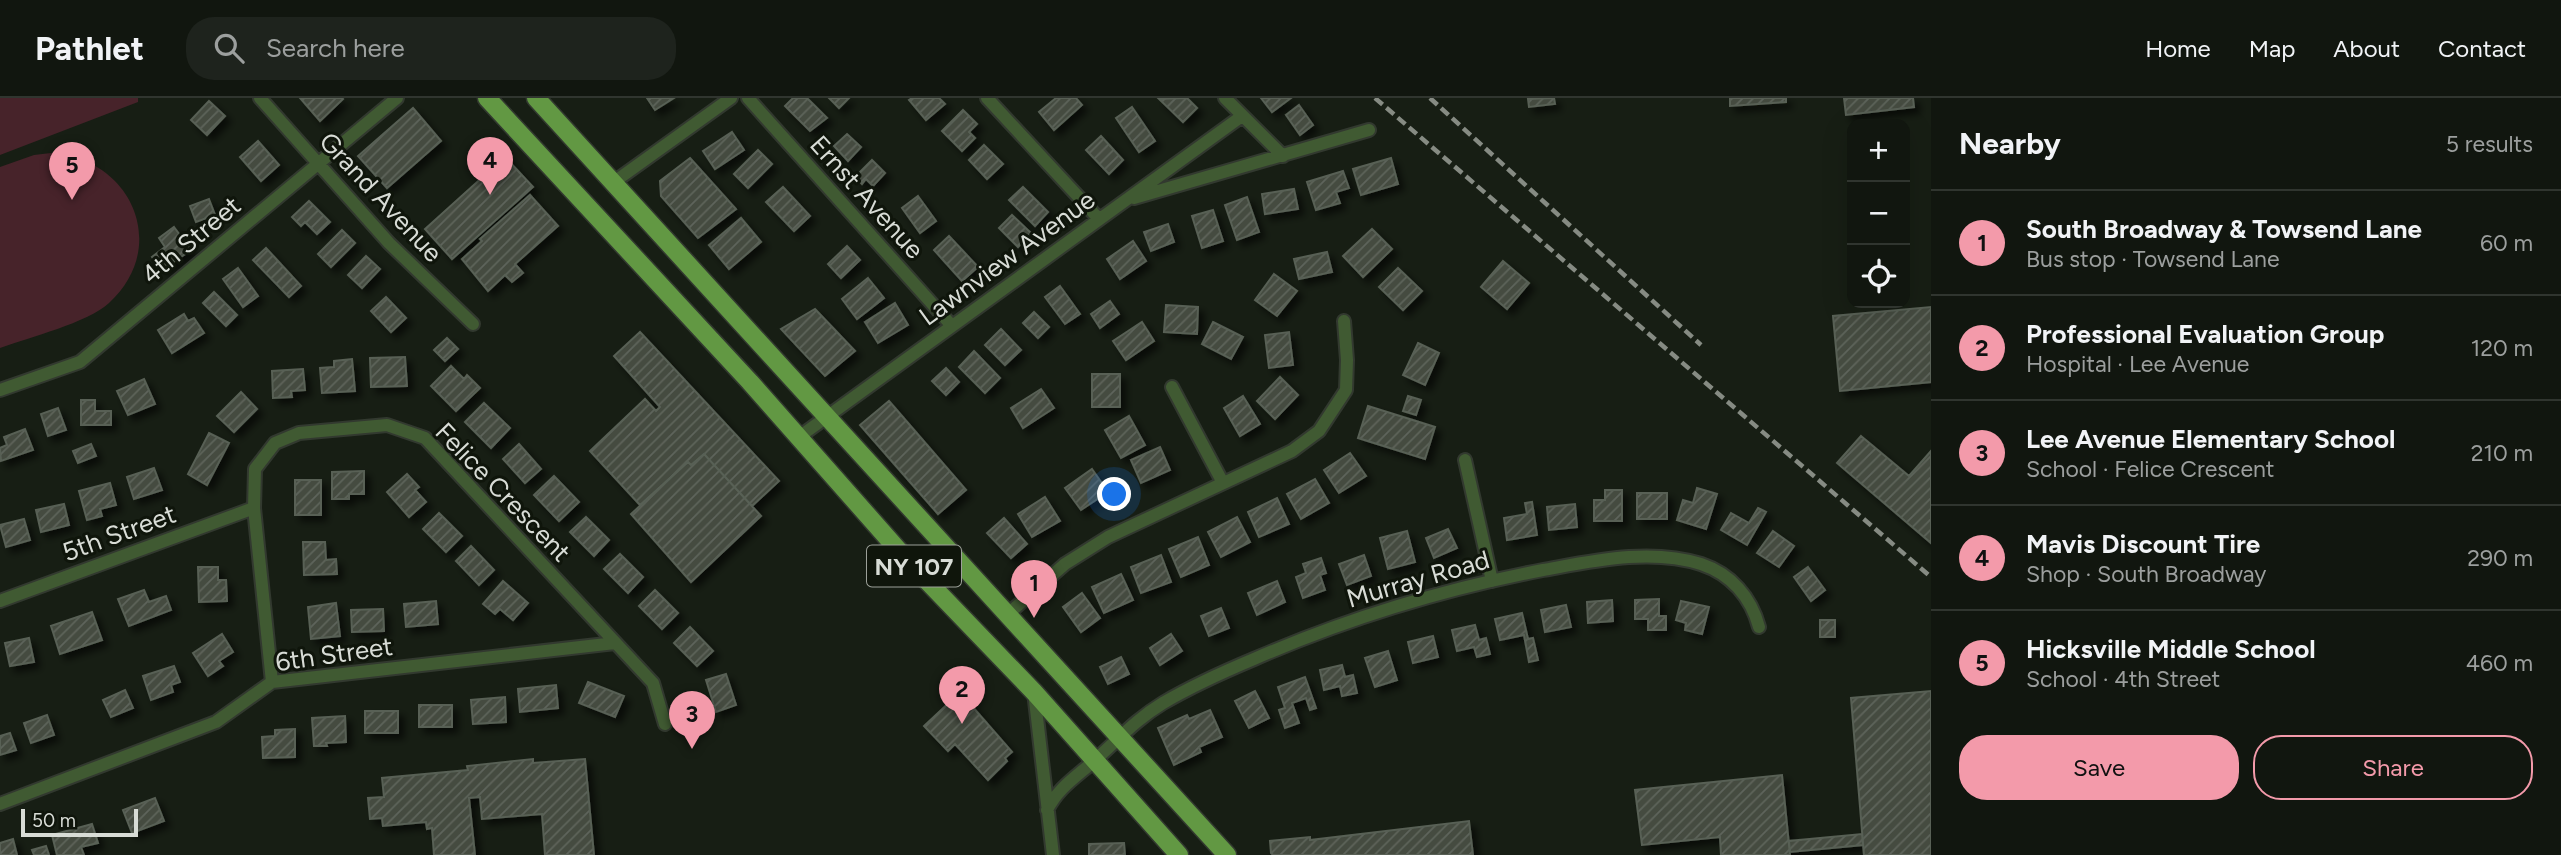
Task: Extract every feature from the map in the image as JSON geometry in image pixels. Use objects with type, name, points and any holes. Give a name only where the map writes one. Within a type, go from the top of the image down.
[{"type":"main road","name":"NY 107","points":[[487,98],[799,437],[907,559],[1034,692],[1179,855]]},
{"type":"main road","name":"NY 107","points":[[536,98],[1227,855]]},
{"type":"street","name":"Grand Avenue","points":[[260,98],[389,243],[473,324]]},
{"type":"street","name":"4th Street","points":[[0,390],[80,362],[397,98]]},
{"type":"street","points":[[614,182],[731,98]]},
{"type":"street","name":"Ernst Avenue","points":[[747,98],[952,326]]},
{"type":"street","points":[[987,98],[1100,219]]},
{"type":"street","points":[[1225,98],[1279,157]]},
{"type":"street","name":"Lawnview Avenue","points":[[799,437],[1242,116]]},
{"type":"street","points":[[1126,200],[1369,130]]},
{"type":"street","points":[[1007,614],[1065,564],[1108,537],[1292,452],[1319,431],[1346,390],[1348,360],[1345,321]]},
{"type":"street","points":[[1172,387],[1223,483]]},
{"type":"street","name":"Felice Crescent","points":[[271,682],[254,508],[255,469],[275,443],[299,433],[387,425],[425,438],[653,683],[665,723]]},
{"type":"street","points":[[1465,460],[1492,581]]},
{"type":"street","name":"5th Street","points":[[0,601],[254,508]]},
{"type":"street","name":"Murray Road","points":[[1047,810],[1055,794],[1120,737],[1134,721],[1165,702],[1222,673],[1294,642],[1407,604],[1492,581],[1608,559],[1671,559],[1702,565],[1742,589],[1754,608],[1759,627]]},
{"type":"street","name":"6th Street","points":[[0,804],[216,722],[271,682],[615,643]]},
{"type":"street","points":[[1034,692],[1053,855]]},
{"type":"shaded area","points":[[0,98],[138,98],[138,102],[0,155]]},
{"type":"shaded area","points":[[51,153],[79,159],[103,171],[121,188],[133,208],[139,232],[137,256],[128,280],[109,303],[99,310],[73,323],[0,348],[0,167],[34,155]]},
{"type":"building","points":[[300,98],[342,98],[343,99],[320,121]]},
{"type":"building","points":[[647,98],[674,98],[655,110]]},
{"type":"building","points":[[793,98],[807,98],[827,118],[810,131],[785,106]]},
{"type":"building","points":[[829,98],[849,98],[839,108]]},
{"type":"building","points":[[939,98],[945,104],[926,120],[909,100]]},
{"type":"building","points":[[1056,98],[1076,98],[1082,105],[1054,130],[1039,112]]},
{"type":"building","points":[[1187,98],[1197,108],[1183,122],[1159,99]]},
{"type":"building","points":[[1261,98],[1291,98],[1272,112]]},
{"type":"building","points":[[1554,98],[1555,104],[1529,107],[1528,99]]},
{"type":"building","points":[[1730,98],[1786,98],[1786,102],[1730,106]]},
{"type":"building","points":[[1844,98],[1913,98],[1914,107],[1846,115]]},
{"type":"building","points":[[209,101],[225,116],[207,135],[191,120]]},
{"type":"building","points":[[1299,105],[1313,125],[1300,135],[1286,115]]},
{"type":"building","points":[[1132,107],[1155,141],[1139,152],[1116,118]]},
{"type":"building","points":[[413,108],[441,141],[387,188],[358,156]]},
{"type":"building","points":[[963,110],[977,124],[969,132],[975,138],[962,151],[942,131]]},
{"type":"building","points":[[732,132],[744,150],[715,169],[703,151]]},
{"type":"building","points":[[847,134],[861,147],[848,161],[834,146]]},
{"type":"building","points":[[1101,136],[1123,160],[1109,174],[1086,150]]},
{"type":"building","points":[[258,141],[279,165],[261,181],[240,157]]},
{"type":"building","points":[[984,145],[1003,164],[987,179],[969,160]]},
{"type":"building","points":[[758,150],[772,164],[748,188],[734,174]]},
{"type":"building","points":[[505,157],[533,187],[452,259],[425,229]]},
{"type":"building","points":[[690,158],[736,209],[698,238],[661,196],[660,181]]},
{"type":"building","points":[[1391,158],[1398,184],[1361,195],[1353,169]]},
{"type":"building","points":[[872,160],[885,173],[873,186],[866,179],[862,184],[855,177]]},
{"type":"building","points":[[1343,171],[1349,188],[1336,192],[1340,203],[1316,210],[1307,182]]},
{"type":"building","points":[[783,187],[810,216],[794,231],[766,202]]},
{"type":"building","points":[[1023,187],[1048,212],[1035,226],[1009,200]]},
{"type":"building","points":[[1294,189],[1298,209],[1265,214],[1262,194]]},
{"type":"building","points":[[530,195],[558,226],[515,264],[523,273],[512,282],[505,275],[488,291],[462,259],[482,241],[480,239]]},
{"type":"building","points":[[918,196],[936,221],[920,233],[902,208]]},
{"type":"building","points":[[1247,197],[1259,232],[1237,240],[1225,205]]},
{"type":"building","points":[[209,199],[215,215],[196,222],[190,206]]},
{"type":"building","points":[[309,201],[330,222],[317,234],[305,222],[301,226],[292,217]]},
{"type":"building","points":[[1213,210],[1223,241],[1202,248],[1192,216]]},
{"type":"building","points":[[1012,215],[1031,233],[1018,247],[999,228]]},
{"type":"building","points":[[741,218],[761,242],[729,269],[709,245]]},
{"type":"building","points":[[1168,224],[1174,242],[1151,251],[1144,232]]},
{"type":"building","points":[[174,227],[191,250],[162,270],[152,257],[165,247],[159,238]]},
{"type":"building","points":[[1372,229],[1392,249],[1363,277],[1343,256]]},
{"type":"building","points":[[342,230],[355,243],[331,267],[318,254]]},
{"type":"building","points":[[949,236],[978,267],[962,281],[934,250]]},
{"type":"building","points":[[1133,241],[1146,261],[1120,279],[1107,259]]},
{"type":"building","points":[[847,246],[860,260],[841,278],[828,264]]},
{"type":"building","points":[[266,248],[301,286],[289,297],[253,260]]},
{"type":"building","points":[[1327,252],[1332,272],[1299,279],[1294,259]]},
{"type":"building","points":[[366,256],[380,269],[362,288],[348,275]]},
{"type":"building","points":[[1503,261],[1529,283],[1507,309],[1481,287]]},
{"type":"building","points":[[238,268],[258,296],[243,307],[223,279]]},
{"type":"building","points":[[1398,268],[1422,291],[1403,310],[1379,287]]},
{"type":"building","points":[[1274,274],[1297,291],[1277,316],[1255,300]]},
{"type":"building","points":[[868,278],[884,298],[857,319],[842,299]]},
{"type":"building","points":[[1060,286],[1080,314],[1065,324],[1045,297]]},
{"type":"building","points":[[214,292],[237,315],[226,326],[203,303]]},
{"type":"building","points":[[386,297],[406,318],[391,332],[371,311]]},
{"type":"building","points":[[1110,301],[1119,314],[1100,328],[1091,314]]},
{"type":"building","points":[[895,303],[908,325],[878,343],[865,322]]},
{"type":"building","points":[[1166,305],[1198,307],[1197,334],[1164,332]]},
{"type":"building","points":[[1931,307],[1931,382],[1840,391],[1833,316]]},
{"type":"building","points":[[815,309],[855,351],[825,376],[781,329]]},
{"type":"building","points":[[1034,312],[1049,327],[1038,338],[1023,323]]},
{"type":"building","points":[[184,314],[188,321],[194,318],[204,333],[172,353],[158,330]]},
{"type":"building","points":[[1142,322],[1154,341],[1126,360],[1113,341]]},
{"type":"building","points":[[1213,322],[1243,337],[1231,359],[1202,344]]},
{"type":"building","points":[[1001,329],[1021,350],[1005,365],[985,345]]},
{"type":"building","points":[[640,332],[779,481],[752,506],[704,454],[691,465],[688,462],[640,505],[590,451],[645,399],[656,411],[660,407],[614,356]]},
{"type":"building","points":[[1289,332],[1293,365],[1269,368],[1265,335]]},
{"type":"building","points":[[447,338],[458,349],[445,361],[434,350]]},
{"type":"building","points":[[1418,343],[1439,353],[1425,385],[1403,375]]},
{"type":"building","points":[[974,351],[1000,378],[985,393],[959,367]]},
{"type":"building","points":[[405,357],[407,386],[371,387],[370,358]]},
{"type":"building","points":[[352,359],[355,391],[322,393],[320,368],[334,367],[334,361]]},
{"type":"building","points":[[451,366],[464,379],[467,375],[480,388],[456,411],[431,386]]},
{"type":"building","points":[[946,368],[959,382],[946,395],[932,381]]},
{"type":"building","points":[[303,369],[305,390],[291,391],[292,397],[273,398],[272,371]]},
{"type":"building","points":[[1092,374],[1120,374],[1120,407],[1092,407]]},
{"type":"building","points":[[1280,377],[1298,395],[1275,419],[1257,401]]},
{"type":"building","points":[[144,379],[155,404],[128,415],[117,391]]},
{"type":"building","points":[[1041,389],[1054,408],[1023,428],[1011,408]]},
{"type":"building","points":[[241,392],[257,409],[234,432],[217,416]]},
{"type":"building","points":[[1243,396],[1260,424],[1240,436],[1224,408]]},
{"type":"building","points":[[1408,396],[1421,400],[1416,415],[1403,411]]},
{"type":"building","points":[[81,400],[95,400],[95,411],[111,411],[111,425],[81,425]]},
{"type":"building","points":[[889,401],[966,490],[938,514],[860,425]]},
{"type":"building","points":[[484,403],[510,428],[491,448],[465,422]]},
{"type":"building","points":[[1368,406],[1435,427],[1425,459],[1358,438]]},
{"type":"building","points":[[58,408],[66,430],[48,436],[41,414]]},
{"type":"building","points":[[1129,416],[1145,445],[1121,458],[1105,430]]},
{"type":"building","points":[[25,429],[33,450],[1,461],[0,448],[7,445],[4,437]]},
{"type":"building","points":[[209,433],[229,443],[207,485],[188,474]]},
{"type":"building","points":[[1861,436],[1909,476],[1931,451],[1931,543],[1837,463]]},
{"type":"building","points":[[91,444],[96,456],[78,463],[73,451]]},
{"type":"building","points":[[519,444],[541,469],[525,483],[503,459]]},
{"type":"building","points":[[1160,447],[1170,470],[1141,483],[1131,460]]},
{"type":"building","points":[[1350,453],[1366,476],[1339,493],[1324,470]]},
{"type":"building","points":[[704,454],[761,516],[691,582],[631,514],[688,462],[691,465]]},
{"type":"building","points":[[154,468],[162,490],[134,499],[127,477]]},
{"type":"building","points":[[1092,469],[1108,492],[1081,510],[1065,488]]},
{"type":"building","points":[[364,471],[364,494],[349,494],[349,499],[332,499],[332,472]]},
{"type":"building","points":[[407,474],[419,487],[415,490],[426,502],[409,517],[387,492]]},
{"type":"building","points":[[554,476],[579,502],[559,521],[534,495]]},
{"type":"building","points":[[1315,479],[1329,503],[1301,519],[1287,494]]},
{"type":"building","points":[[295,480],[321,480],[321,515],[295,515]]},
{"type":"building","points":[[110,483],[116,505],[100,509],[102,516],[87,520],[79,491]]},
{"type":"building","points":[[1697,488],[1717,494],[1706,529],[1677,520],[1683,500],[1693,503]]},
{"type":"building","points":[[1605,490],[1622,490],[1622,521],[1594,521],[1594,500],[1605,500]]},
{"type":"building","points":[[1637,493],[1667,493],[1667,519],[1637,519]]},
{"type":"building","points":[[1045,497],[1060,521],[1032,537],[1018,514]]},
{"type":"building","points":[[1277,498],[1289,524],[1259,537],[1248,512]]},
{"type":"building","points":[[1532,502],[1537,535],[1507,540],[1504,518],[1527,514],[1525,503]]},
{"type":"building","points":[[64,504],[69,525],[41,532],[36,510]]},
{"type":"building","points":[[1575,504],[1577,527],[1549,530],[1547,507]]},
{"type":"building","points":[[1758,508],[1766,512],[1747,545],[1721,530],[1731,513],[1749,523]]},
{"type":"building","points":[[439,513],[462,536],[446,552],[423,529]]},
{"type":"building","points":[[586,517],[609,540],[594,556],[570,532]]},
{"type":"building","points":[[1237,517],[1250,542],[1221,557],[1208,532]]},
{"type":"building","points":[[1004,518],[1027,544],[1011,558],[987,533]]},
{"type":"building","points":[[24,519],[30,540],[6,547],[0,525]]},
{"type":"building","points":[[1448,529],[1457,548],[1434,558],[1426,538]]},
{"type":"building","points":[[1407,531],[1415,562],[1388,569],[1380,538]]},
{"type":"building","points":[[1773,531],[1794,546],[1779,567],[1757,553]]},
{"type":"building","points":[[1198,537],[1209,565],[1181,577],[1169,549]]},
{"type":"building","points":[[303,542],[325,542],[326,560],[336,559],[337,574],[304,575]]},
{"type":"building","points":[[471,546],[494,570],[479,585],[456,561]]},
{"type":"building","points":[[620,554],[643,577],[628,593],[604,569]]},
{"type":"building","points":[[1161,555],[1171,582],[1141,593],[1131,567]]},
{"type":"building","points":[[1364,555],[1371,576],[1347,585],[1339,564]]},
{"type":"building","points":[[1321,558],[1326,573],[1320,575],[1325,590],[1303,598],[1296,577],[1306,573],[1303,564]]},
{"type":"building","points":[[198,567],[218,567],[218,580],[226,580],[227,601],[199,602]]},
{"type":"building","points":[[1808,567],[1825,590],[1811,601],[1794,577]]},
{"type":"building","points":[[1121,574],[1133,600],[1104,613],[1092,587]]},
{"type":"building","points":[[503,581],[528,603],[513,620],[500,609],[495,614],[483,604]]},
{"type":"building","points":[[1277,581],[1285,602],[1257,615],[1248,593]]},
{"type":"building","points":[[144,590],[149,602],[166,596],[171,610],[129,626],[118,599]]},
{"type":"building","points":[[655,590],[678,613],[662,629],[639,606]]},
{"type":"building","points":[[1082,593],[1100,618],[1081,632],[1063,607]]},
{"type":"building","points":[[1659,599],[1659,616],[1666,616],[1666,630],[1648,630],[1648,619],[1635,619],[1635,600]]},
{"type":"building","points":[[1612,600],[1613,621],[1588,623],[1587,602]]},
{"type":"building","points":[[436,601],[438,624],[406,627],[404,604]]},
{"type":"building","points":[[1681,601],[1709,607],[1702,634],[1685,630],[1686,623],[1676,620]]},
{"type":"building","points":[[336,603],[340,636],[311,639],[308,607]]},
{"type":"building","points":[[1566,605],[1571,627],[1545,632],[1541,610]]},
{"type":"building","points":[[1221,608],[1229,628],[1209,636],[1201,616]]},
{"type":"building","points":[[383,609],[384,631],[352,632],[351,610]]},
{"type":"building","points":[[92,612],[102,640],[60,654],[51,626]]},
{"type":"building","points":[[1522,613],[1528,639],[1533,638],[1538,660],[1529,662],[1524,635],[1500,640],[1495,619]]},
{"type":"building","points":[[1820,620],[1835,620],[1835,637],[1820,637]]},
{"type":"building","points":[[1475,625],[1479,640],[1486,638],[1490,654],[1477,657],[1474,647],[1457,651],[1452,630]]},
{"type":"building","points":[[690,627],[713,651],[697,666],[674,643]]},
{"type":"building","points":[[222,634],[233,652],[219,661],[223,666],[208,676],[193,653]]},
{"type":"building","points":[[1171,634],[1182,651],[1160,665],[1150,648]]},
{"type":"building","points":[[1433,636],[1438,657],[1413,663],[1408,642]]},
{"type":"building","points":[[29,638],[34,662],[10,666],[5,643]]},
{"type":"building","points":[[1388,651],[1397,680],[1375,687],[1365,658]]},
{"type":"building","points":[[1121,657],[1129,674],[1108,684],[1100,667]]},
{"type":"building","points":[[1342,665],[1345,677],[1353,675],[1357,693],[1342,696],[1340,686],[1324,690],[1320,670]]},
{"type":"building","points":[[174,666],[180,682],[171,685],[173,692],[151,700],[143,676]]},
{"type":"building","points":[[726,674],[736,705],[716,712],[706,680]]},
{"type":"building","points":[[1305,677],[1316,708],[1310,710],[1306,698],[1292,703],[1299,723],[1285,728],[1279,710],[1285,708],[1278,687]]},
{"type":"building","points":[[588,682],[624,696],[615,717],[579,703]]},
{"type":"building","points":[[556,685],[558,708],[520,712],[518,689]]},
{"type":"building","points":[[125,690],[133,708],[111,717],[103,700]]},
{"type":"building","points":[[1255,691],[1269,718],[1249,728],[1235,701]]},
{"type":"building","points":[[1931,691],[1931,855],[1864,855],[1851,698]]},
{"type":"building","points":[[505,697],[506,722],[473,724],[471,700]]},
{"type":"building","points":[[964,697],[1012,752],[988,780],[955,744],[948,751],[924,726],[954,698],[958,703]]},
{"type":"building","points":[[419,705],[452,705],[452,727],[419,727]]},
{"type":"building","points":[[1210,710],[1222,737],[1199,747],[1201,752],[1174,765],[1158,728],[1187,715],[1189,719]]},
{"type":"building","points":[[365,711],[398,711],[398,733],[365,733]]},
{"type":"building","points":[[47,715],[54,735],[31,743],[24,723]]},
{"type":"building","points":[[345,716],[346,742],[314,746],[312,718]]},
{"type":"building","points":[[295,729],[295,757],[263,758],[262,737],[275,736],[275,730]]},
{"type":"building","points":[[10,733],[16,750],[0,755],[0,736]]},
{"type":"building","points":[[533,759],[533,763],[585,759],[594,855],[545,855],[542,814],[482,819],[480,797],[469,798],[475,855],[434,855],[432,828],[427,829],[426,822],[383,826],[382,818],[370,819],[368,798],[384,797],[382,778],[468,770],[467,766]]},
{"type":"building","points":[[1782,775],[1790,855],[1721,855],[1720,837],[1642,845],[1635,790]]},
{"type":"building","points":[[155,798],[164,821],[132,833],[123,810]]},
{"type":"building","points":[[1469,821],[1473,855],[1271,853],[1270,841],[1310,837],[1310,840]]},
{"type":"building","points":[[92,824],[98,843],[81,847],[84,855],[57,855],[52,835]]},
{"type":"building","points":[[1862,834],[1863,845],[1790,852],[1789,841]]},
{"type":"building","points":[[13,839],[17,855],[0,855],[0,843]]},
{"type":"building","points":[[1124,843],[1125,855],[1089,855],[1089,844]]},
{"type":"building","points":[[46,846],[49,855],[34,855],[32,850]]},
{"type":"railway","points":[[1375,98],[1931,577]]},
{"type":"railway","points":[[1430,98],[1701,345]]},
{"type":"place","name":"Mavis Discount Tire","points":[[490,195]]},
{"type":"place","name":"Hicksville Middle School","points":[[72,200]]},
{"type":"place","name":"South Broadway & Towsend Lane","points":[[1034,618]]},
{"type":"place","name":"Professional Evaluation Group","points":[[962,724]]},
{"type":"place","name":"Lee Avenue Elementary School","points":[[692,749]]}]
